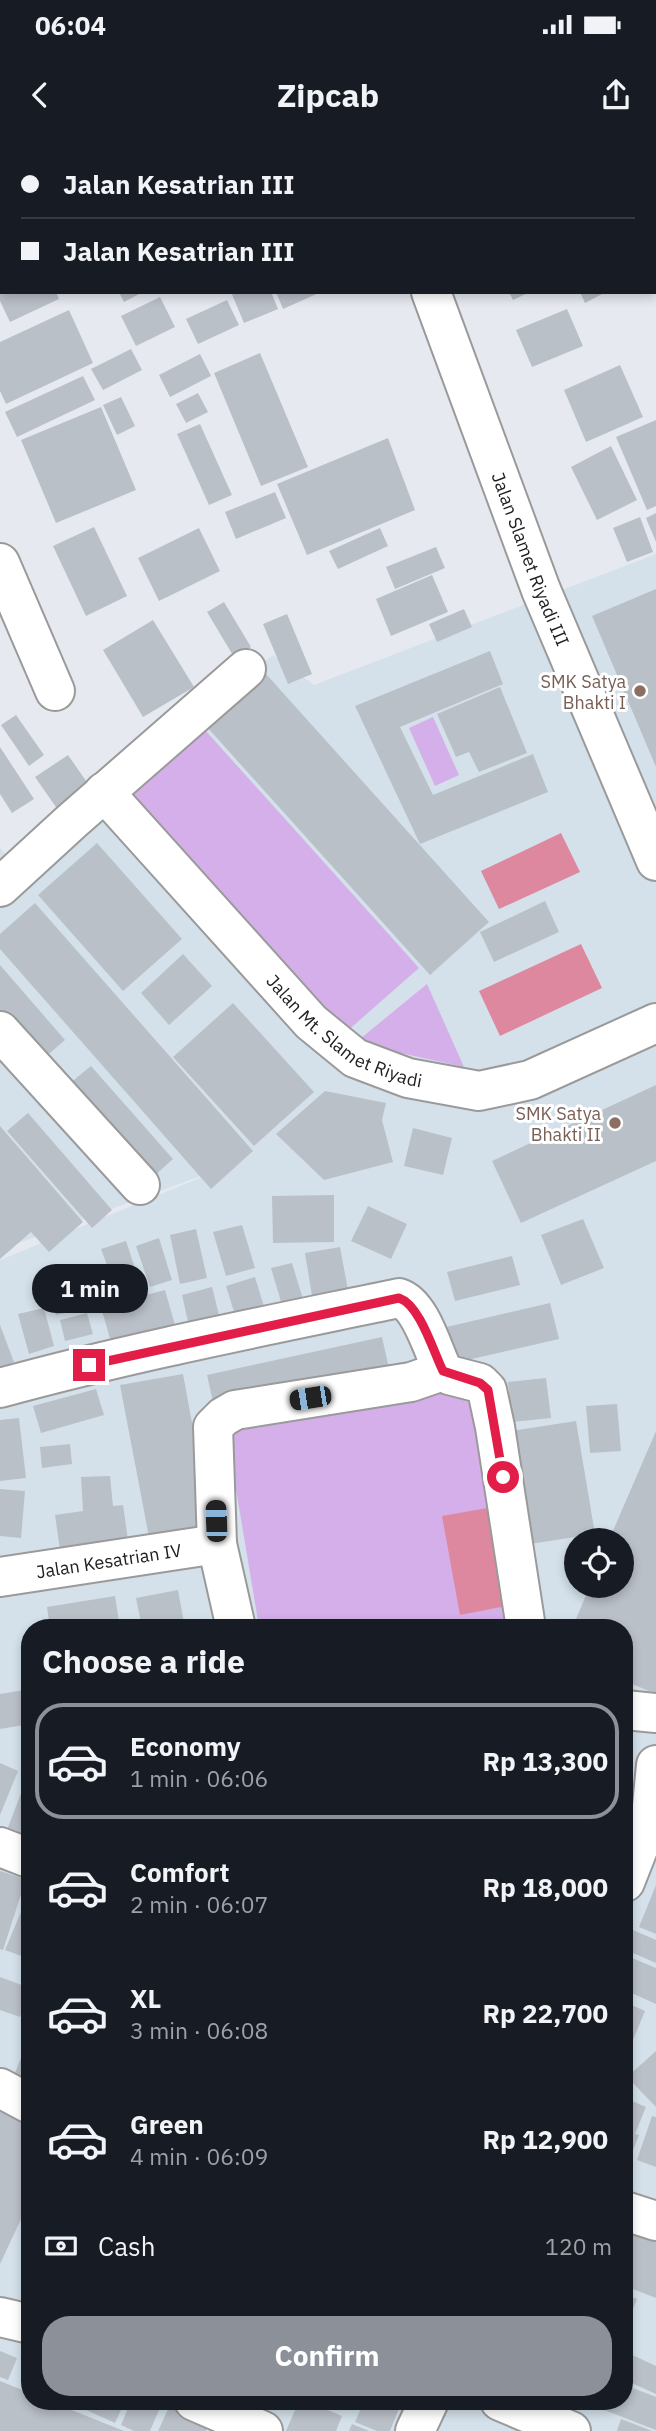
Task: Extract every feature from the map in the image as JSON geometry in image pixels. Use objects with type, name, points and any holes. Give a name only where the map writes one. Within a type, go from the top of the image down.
[{"type":"street","name":"Jalan Slamet Riyadi III","points":[[432,294],[541,590],[656,861]]},
{"type":"street","points":[[0,563],[55,691]]},
{"type":"street","points":[[0,887],[104,792],[246,669]]},
{"type":"street","name":"Jalan Mt. Slamet Riyadi","points":[[104,792],[311,1023],[355,1058],[408,1078],[479,1091],[530,1080],[656,1023]]},
{"type":"street","points":[[0,1031],[141,1185]]},
{"type":"street","points":[[0,1388],[205,1338],[399,1298],[415,1311],[443,1371]]},
{"type":"street","points":[[234,1619],[217,1544],[213,1427],[235,1410],[411,1382],[443,1371],[480,1383],[488,1390],[525,1619]]},
{"type":"street","name":"Jalan Kesatrian IV","points":[[0,1577],[217,1544]]},
{"type":"street","points":[[633,1711],[656,1713]]},
{"type":"street","points":[[633,1864],[654,1817],[656,1765]]},
{"type":"street","points":[[0,2088],[21,2099]]},
{"type":"street","points":[[0,2316],[21,2322]]},
{"type":"street","points":[[215,2410],[263,2431]]},
{"type":"street","points":[[415,2431],[425,2410]]},
{"type":"street","points":[[521,2410],[571,2431]]},
{"type":"shaded area","points":[[656,554],[656,2431],[0,2431],[0,1260],[236,1163],[0,1250],[0,848],[12,861],[273,655],[314,685]]},
{"type":"shaded area","points":[[433,717],[459,775],[435,786],[409,728]]},
{"type":"shaded area","points":[[204,729],[419,968],[337,1040],[122,799]]},
{"type":"shaded area","points":[[561,833],[580,872],[499,909],[481,871]]},
{"type":"shaded area","points":[[581,944],[602,988],[500,1036],[479,991]]},
{"type":"shaded area","points":[[427,984],[464,1067],[355,1043]]},
{"type":"shaded area","points":[[475,1383],[514,1619],[258,1619],[225,1423]]},
{"type":"shaded area","points":[[499,1506],[517,1604],[460,1615],[442,1516]]},
{"type":"building","points":[[0,294],[57,294],[59,299],[10,322],[0,301]]},
{"type":"building","points":[[120,294],[139,294],[124,302]]},
{"type":"building","points":[[232,294],[272,294],[278,309],[244,323]]},
{"type":"building","points":[[277,294],[317,294],[283,309]]},
{"type":"building","points":[[510,294],[526,294],[513,300]]},
{"type":"building","points":[[581,294],[602,294],[585,303]]},
{"type":"building","points":[[160,297],[175,327],[136,346],[121,316]]},
{"type":"building","points":[[227,300],[239,325],[198,344],[186,319]]},
{"type":"building","points":[[567,309],[583,346],[532,367],[516,330]]},
{"type":"building","points":[[69,310],[93,363],[6,404],[0,391],[0,342]]},
{"type":"building","points":[[131,349],[142,370],[103,390],[91,369]]},
{"type":"building","points":[[260,353],[308,467],[261,486],[214,373]]},
{"type":"building","points":[[200,354],[211,376],[170,397],[159,375]]},
{"type":"building","points":[[620,365],[643,417],[586,442],[564,390]]},
{"type":"building","points":[[83,376],[95,400],[17,437],[5,412]]},
{"type":"building","points":[[198,393],[208,412],[186,423],[176,404]]},
{"type":"building","points":[[121,397],[135,426],[117,435],[103,405]]},
{"type":"building","points":[[101,407],[136,490],[56,523],[21,440]]},
{"type":"building","points":[[656,420],[656,506],[647,510],[616,437]]},
{"type":"building","points":[[200,424],[232,495],[209,505],[177,434]]},
{"type":"building","points":[[388,438],[415,510],[307,555],[277,484]]},
{"type":"building","points":[[611,446],[637,500],[597,520],[571,467]]},
{"type":"building","points":[[275,492],[286,518],[236,539],[225,512]]},
{"type":"building","points":[[656,513],[656,542],[646,518]]},
{"type":"building","points":[[640,517],[653,552],[627,562],[613,528]]},
{"type":"building","points":[[94,527],[127,596],[86,616],[53,546]]},
{"type":"building","points":[[199,528],[220,571],[159,601],[138,558]]},
{"type":"building","points":[[380,528],[388,546],[338,569],[329,551]]},
{"type":"building","points":[[436,547],[445,568],[395,589],[386,567]]},
{"type":"building","points":[[432,575],[448,612],[391,636],[376,599]]},
{"type":"building","name":"SMK Satya Bhakti I","points":[[656,589],[656,767],[592,616]]},
{"type":"building","points":[[224,602],[251,647],[234,657],[207,612]]},
{"type":"building","points":[[464,609],[472,627],[437,642],[429,624]]},
{"type":"building","points":[[287,614],[312,674],[288,684],[263,624]]},
{"type":"building","points":[[153,620],[194,687],[143,717],[103,650]]},
{"type":"building","points":[[490,651],[503,684],[400,727],[433,795],[533,754],[548,792],[420,844],[355,706]]},
{"type":"building","points":[[266,674],[489,922],[430,975],[207,727]]},
{"type":"building","points":[[500,687],[527,753],[479,772],[469,752],[456,757],[437,714]]},
{"type":"building","points":[[16,715],[44,755],[29,766],[1,725]]},
{"type":"building","points":[[0,747],[34,799],[12,813],[0,794]]},
{"type":"building","points":[[68,755],[91,788],[58,810],[35,777]]},
{"type":"building","points":[[97,843],[182,939],[123,991],[38,895]]},
{"type":"building","points":[[545,901],[559,932],[494,962],[480,932]]},
{"type":"building","points":[[35,903],[253,1151],[211,1189],[0,949],[0,934]]},
{"type":"building","points":[[183,954],[212,986],[169,1025],[141,993]]},
{"type":"building","points":[[0,965],[65,1040],[43,1059],[0,1010]]},
{"type":"building","points":[[233,1003],[314,1092],[254,1146],[173,1057]]},
{"type":"building","points":[[91,1066],[173,1159],[152,1178],[69,1084]]},
{"type":"building","name":"SMK Satya Bhakti II","points":[[656,1085],[656,1161],[521,1223],[492,1161]]},
{"type":"building","points":[[325,1091],[386,1103],[382,1120],[393,1162],[324,1180],[276,1134]]},
{"type":"building","points":[[28,1113],[112,1210],[92,1228],[7,1131]]},
{"type":"building","points":[[0,1126],[83,1222],[49,1252],[31,1232],[0,1259]]},
{"type":"building","points":[[413,1128],[452,1138],[443,1175],[404,1166]]},
{"type":"building","points":[[334,1195],[334,1242],[273,1243],[272,1196]]},
{"type":"building","points":[[368,1206],[407,1224],[391,1259],[351,1241]]},
{"type":"building","points":[[583,1219],[604,1268],[561,1285],[541,1235]]},
{"type":"building","points":[[242,1225],[255,1268],[226,1276],[213,1232]]},
{"type":"building","points":[[196,1229],[207,1278],[180,1284],[170,1235]]},
{"type":"building","points":[[159,1238],[172,1280],[150,1287],[136,1246]]},
{"type":"building","points":[[126,1241],[134,1265],[110,1273],[101,1249]]},
{"type":"building","points":[[340,1247],[348,1290],[312,1296],[305,1253]]},
{"type":"building","points":[[512,1256],[520,1285],[455,1301],[447,1272]]},
{"type":"building","points":[[292,1263],[303,1299],[282,1305],[271,1268]]},
{"type":"building","points":[[86,1271],[94,1307],[56,1315],[48,1279]]},
{"type":"building","points":[[255,1277],[265,1310],[236,1318],[226,1286]]},
{"type":"building","points":[[212,1287],[220,1319],[189,1326],[182,1295]]},
{"type":"building","points":[[165,1290],[175,1325],[111,1342],[101,1307]]},
{"type":"building","points":[[550,1303],[559,1339],[450,1364],[442,1328]]},
{"type":"building","points":[[44,1308],[54,1346],[29,1354],[18,1314]]},
{"type":"building","points":[[87,1313],[93,1334],[65,1341],[60,1320]]},
{"type":"building","points":[[0,1325],[14,1362],[0,1368]]},
{"type":"building","points":[[382,1337],[390,1373],[215,1411],[207,1375]]},
{"type":"building","points":[[183,1374],[211,1526],[149,1537],[120,1385]]},
{"type":"building","points":[[546,1378],[551,1418],[512,1422],[508,1382]]},
{"type":"building","points":[[96,1389],[104,1415],[41,1433],[33,1406]]},
{"type":"building","points":[[617,1404],[621,1451],[590,1453],[586,1406]]},
{"type":"building","points":[[19,1418],[26,1478],[0,1481],[0,1420]]},
{"type":"building","points":[[576,1421],[594,1528],[564,1528],[564,1539],[523,1545],[504,1432]]},
{"type":"building","points":[[656,1431],[656,1694],[633,1684],[633,1619],[576,1619],[585,1598],[634,1598],[634,1528],[614,1528]]},
{"type":"building","points":[[70,1444],[72,1464],[42,1468],[40,1447]]},
{"type":"building","points":[[110,1476],[113,1506],[123,1505],[128,1540],[60,1550],[55,1515],[83,1511],[81,1477]]},
{"type":"building","points":[[0,1489],[25,1491],[21,1538],[0,1536]]},
{"type":"building","points":[[178,1590],[183,1619],[140,1619],[136,1598]]},
{"type":"building","points":[[115,1596],[119,1619],[49,1619],[47,1607]]},
{"type":"building","points":[[21,1690],[21,1726],[0,1729],[0,1694]]},
{"type":"building","points":[[0,1763],[18,1771],[0,1815]]},
{"type":"building","points":[[21,1793],[21,1835],[7,1830]]},
{"type":"building","points":[[0,1871],[21,1877],[21,1894],[3,1950],[0,1949]]},
{"type":"building","points":[[656,1885],[656,1934],[639,1927]]},
{"type":"building","points":[[21,1912],[21,1956],[5,1950]]},
{"type":"building","points":[[633,1930],[656,1940],[656,1963],[633,1953]]},
{"type":"building","points":[[633,1958],[656,1968],[656,2004],[633,1994]]},
{"type":"building","points":[[0,1977],[21,1985],[21,2014],[20,2017],[0,2010]]},
{"type":"building","points":[[633,2006],[645,2011],[633,2040]]},
{"type":"building","points":[[656,2051],[656,2107],[633,2083],[633,2072]]},
{"type":"building","points":[[21,2058],[21,2089],[10,2085]]},
{"type":"building","points":[[633,2101],[646,2107],[635,2134],[639,2135],[633,2150]]},
{"type":"building","points":[[0,2104],[21,2109],[21,2219],[0,2264]]},
{"type":"building","points":[[652,2116],[656,2117],[656,2167],[637,2160]]},
{"type":"building","points":[[633,2222],[656,2230],[656,2298],[633,2289]]},
{"type":"building","points":[[0,2351],[17,2358],[8,2380],[0,2377]]},
{"type":"building","points":[[633,2355],[656,2366],[656,2394],[633,2384]]},
{"type":"building","points":[[0,2381],[21,2389],[21,2410],[72,2410],[124,2431],[0,2431]]},
{"type":"building","points":[[633,2388],[656,2397],[656,2430],[604,2410],[633,2410]]},
{"type":"building","points":[[86,2410],[121,2410],[115,2423]]},
{"type":"building","points":[[127,2410],[159,2410],[150,2431],[134,2431],[121,2425]]},
{"type":"building","points":[[168,2410],[176,2410],[209,2424],[206,2431],[158,2431]]},
{"type":"building","points":[[295,2410],[328,2410],[342,2416],[336,2431],[286,2431]]},
{"type":"building","points":[[360,2410],[398,2410],[390,2431],[377,2431],[355,2422]]},
{"type":"building","points":[[621,2419],[652,2431],[617,2431]]},
{"type":"building","points":[[352,2424],[369,2431],[349,2431]]},
{"type":"place","name":"SMK Satya Bhakti I","points":[[640,691]]},
{"type":"place","name":"SMK Satya Bhakti II","points":[[615,1123]]},
{"type":"route","points":[[89,1365],[399,1298],[412,1306],[443,1371],[480,1383],[488,1390],[503,1477]]}]
